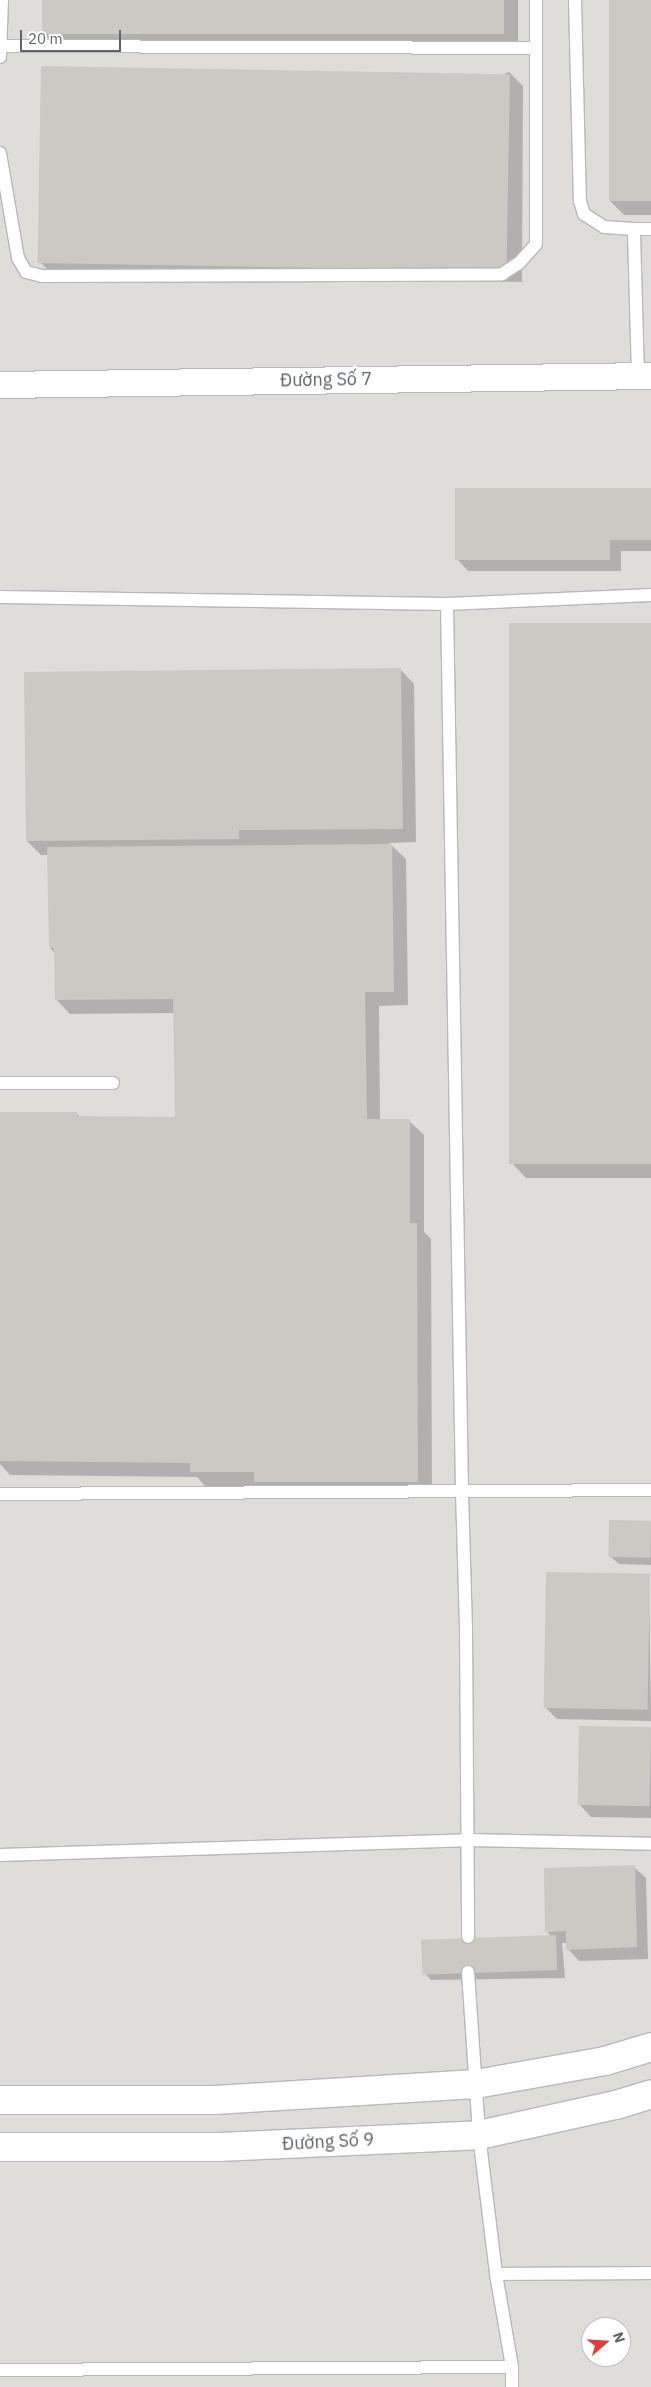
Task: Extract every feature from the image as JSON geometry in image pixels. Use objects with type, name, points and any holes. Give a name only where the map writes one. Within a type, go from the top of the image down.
[{"type":"street","name":"Đường Số 7","points":[[0,385],[645,376]]},
{"type":"street","points":[[0,2100],[215,2100],[476,2084],[605,2061],[651,2047]]},
{"type":"street","name":"Đường Số 9","points":[[0,2147],[219,2147],[479,2135],[616,2105],[651,2094]]},
{"type":"lane","points":[[0,57],[2,0]]},
{"type":"lane","points":[[0,153],[18,258],[26,272],[42,276],[502,274],[519,263],[536,244],[536,0]]},
{"type":"lane","points":[[575,0],[580,201],[584,214],[604,227],[651,229]]},
{"type":"lane","points":[[1,46],[536,48]]},
{"type":"lane","points":[[634,229],[645,376]]},
{"type":"lane","points":[[0,597],[447,604],[651,595]]},
{"type":"lane","points":[[447,604],[466,1629],[468,1937]]},
{"type":"lane","points":[[0,1083],[113,1083]]},
{"type":"lane","points":[[0,1494],[462,1493],[651,1490]]},
{"type":"lane","points":[[0,1855],[467,1840],[651,1844]]},
{"type":"lane","points":[[468,1972],[479,2135],[496,2274],[512,2367],[512,2387]]},
{"type":"lane","points":[[496,2274],[651,2273]]},
{"type":"lane","points":[[0,2370],[512,2367]]},
{"type":"shaded area","points":[[0,0],[651,0],[651,2387],[0,2387]]},
{"type":"building","points":[[42,0],[504,0],[504,34],[42,34]]},
{"type":"building","points":[[609,0],[651,0],[651,201],[609,201]]},
{"type":"building","points":[[41,66],[510,74],[506,271],[38,263]]},
{"type":"building","points":[[455,488],[651,488],[651,540],[610,540],[610,560],[455,560]]},
{"type":"building","points":[[509,623],[651,623],[651,1164],[509,1164]]},
{"type":"building","points":[[401,668],[403,829],[239,830],[239,839],[26,841],[24,672]]},
{"type":"building","points":[[392,844],[394,992],[365,992],[367,1119],[410,1119],[410,1223],[417,1223],[418,1482],[254,1482],[254,1472],[190,1472],[190,1463],[0,1461],[0,1112],[77,1112],[77,1116],[175,1117],[173,999],[55,1000],[54,948],[49,948],[47,847]]},
{"type":"building","points":[[609,1520],[651,1521],[650,1558],[608,1557]]},
{"type":"building","points":[[546,1572],[650,1574],[648,1710],[544,1708]]},
{"type":"building","points":[[579,1726],[651,1727],[650,1806],[578,1805]]},
{"type":"building","points":[[635,1865],[637,1947],[566,1950],[566,1931],[545,1932],[544,1868]]},
{"type":"building","points":[[556,1935],[557,1970],[422,1975],[421,1940]]}]
